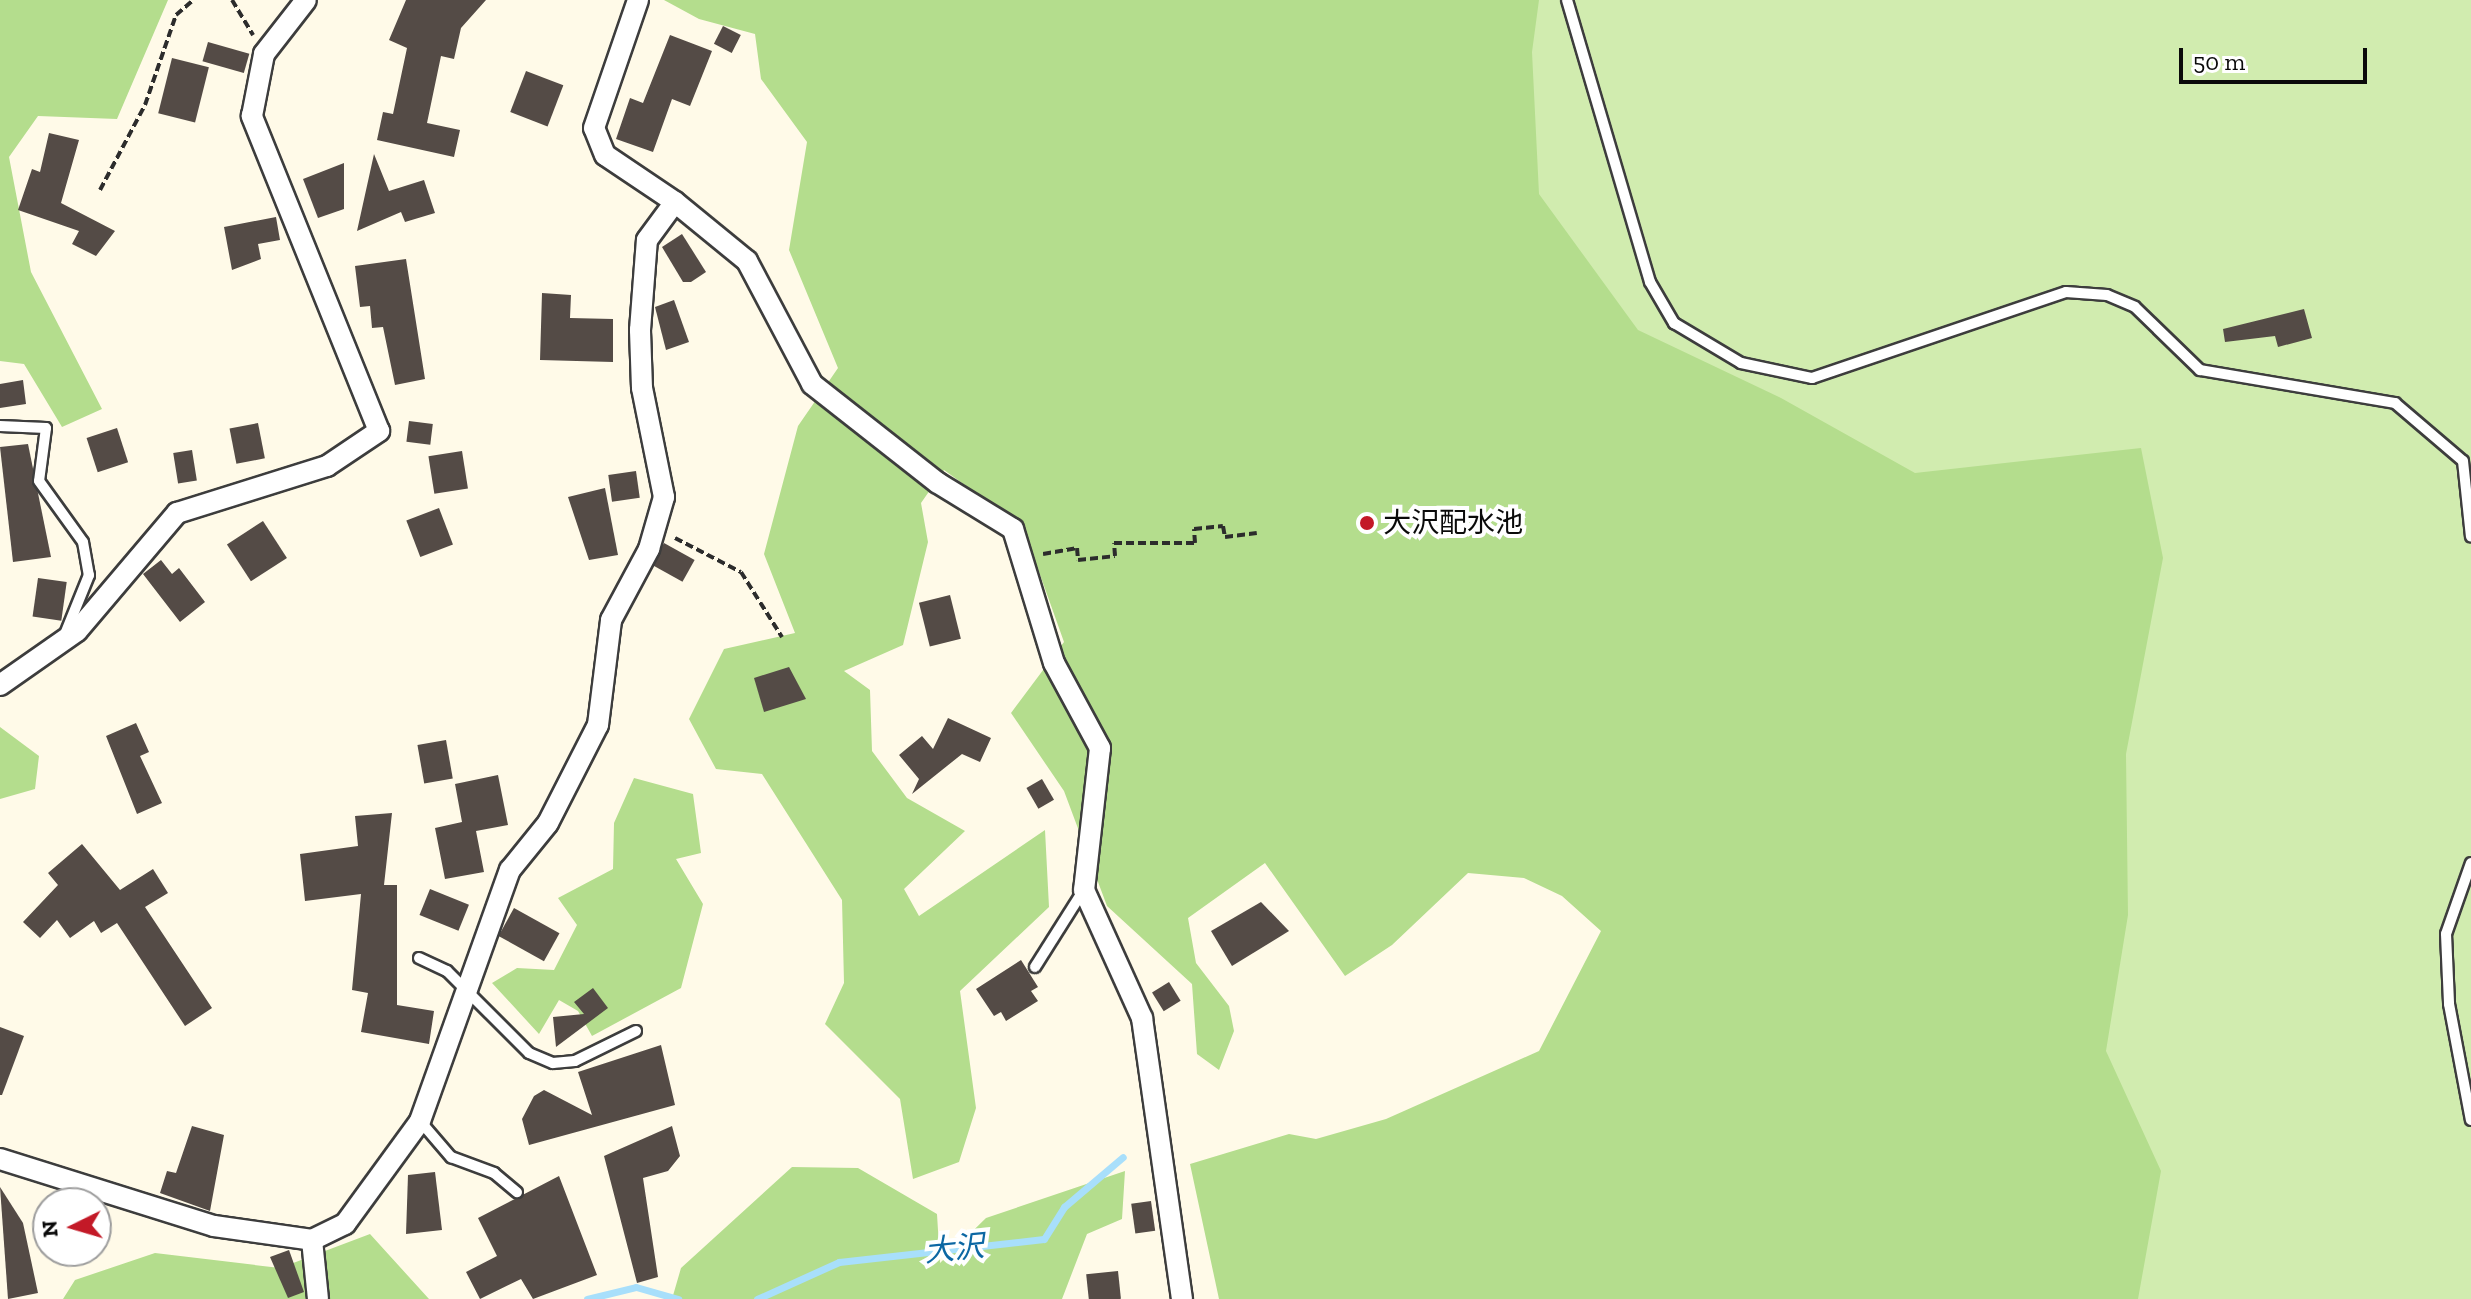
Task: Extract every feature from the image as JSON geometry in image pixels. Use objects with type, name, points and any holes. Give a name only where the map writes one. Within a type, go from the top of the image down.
[{"type":"street","points":[[0,685],[62,640],[177,513],[327,466],[379,431],[252,116],[264,54],[306,0]]},
{"type":"street","points":[[638,0],[594,128],[605,155],[675,202],[747,261],[812,384],[938,483],[1013,529],[1054,663],[1100,748],[1084,890],[1142,1018],[1182,1299]]},
{"type":"street","points":[[0,1159],[214,1226],[312,1240],[345,1224],[420,1121],[510,870],[548,823],[598,725],[611,620],[655,528],[664,497],[642,388],[640,330],[647,240],[675,202]]},
{"type":"street","points":[[312,1240],[318,1299]]},
{"type":"lane","points":[[1567,0],[1650,282],[1674,323],[1741,363],[1812,378],[2066,292],[2107,295],[2135,307],[2200,370],[2395,403],[2463,461],[2471,537]]},
{"type":"lane","points":[[0,426],[46,428],[39,481],[83,542],[89,575],[62,640]]},
{"type":"lane","points":[[2471,863],[2446,934],[2449,1004],[2471,1120]]},
{"type":"lane","points":[[1035,967],[1084,890]]},
{"type":"lane","points":[[419,958],[469,988],[529,1053],[553,1063],[575,1061],[636,1031]]},
{"type":"lane","points":[[420,1121],[451,1157],[494,1173],[517,1192]]},
{"type":"path","points":[[100,190],[145,105],[176,15],[193,0]]},
{"type":"path","points":[[232,0],[264,54]]},
{"type":"path","points":[[1021,557],[1077,548],[1078,560],[1115,556],[1114,543],[1195,543],[1194,529],[1223,526],[1225,537],[1257,533]]},
{"type":"path","points":[[655,528],[741,572],[782,637]]},
{"type":"green space","points":[[0,0],[168,0],[117,119],[38,116],[9,157],[31,272],[102,409],[62,427],[24,364],[0,361]]},
{"type":"green space","points":[[664,0],[1539,0],[1532,52],[1539,194],[1638,330],[1781,398],[1915,473],[2141,448],[2163,558],[2126,754],[2128,915],[2106,1051],[2161,1171],[2138,1299],[1219,1299],[1190,1164],[1289,1134],[1316,1139],[1386,1119],[1539,1051],[1601,931],[1562,896],[1524,878],[1468,873],[1392,945],[1345,976],[1265,863],[1188,918],[1196,963],[1229,1006],[1234,1031],[1219,1070],[1197,1054],[1192,984],[1107,906],[1064,791],[1011,713],[1064,642],[1023,527],[944,470],[921,503],[928,542],[903,645],[844,671],[870,690],[872,751],[907,798],[965,831],[904,889],[919,916],[1045,830],[1049,907],[960,991],[976,1108],[959,1162],[913,1179],[900,1099],[825,1024],[844,983],[842,900],[762,774],[716,769],[689,719],[724,649],[795,633],[764,554],[798,426],[838,368],[789,250],[807,142],[761,79],[755,34],[699,19]]},
{"type":"green space","points":[[1508,0],[2471,0],[2471,1299],[2093,1299],[1509,293]]},
{"type":"green space","points":[[0,727],[39,756],[35,789],[0,799]]},
{"type":"green space","points":[[634,778],[693,794],[701,853],[676,859],[703,904],[681,988],[592,1036],[578,1011],[559,1000],[539,1034],[492,983],[517,968],[554,970],[577,925],[558,898],[613,869],[614,823]]},
{"type":"green space","points":[[792,1167],[858,1168],[937,1214],[940,1263],[986,1218],[1125,1171],[1122,1219],[1087,1234],[1062,1299],[672,1299],[681,1268]]},
{"type":"green space","points":[[370,1234],[429,1299],[63,1299],[75,1280],[155,1253],[280,1268]]},
{"type":"building","points":[[406,0],[486,0],[461,28],[454,59],[441,56],[427,123],[460,130],[454,157],[377,140],[383,112],[393,114],[407,48],[389,40]]},
{"type":"building","points":[[723,26],[741,35],[732,53],[714,44]]},
{"type":"building","points":[[670,35],[712,51],[690,106],[672,99],[653,152],[616,139],[630,98],[643,103]]},
{"type":"building","points":[[208,42],[249,54],[244,73],[202,61]]},
{"type":"building","points":[[172,58],[209,67],[195,122],[158,113]]},
{"type":"building","points":[[526,71],[563,85],[548,126],[510,112]]},
{"type":"building","points":[[49,133],[79,140],[61,203],[115,231],[96,256],[72,244],[79,231],[18,210],[32,169],[40,172]]},
{"type":"building","points":[[374,154],[389,191],[424,180],[435,213],[405,222],[401,212],[357,231]]},
{"type":"building","points":[[344,163],[344,209],[318,218],[303,179]]},
{"type":"building","points":[[276,217],[280,240],[258,244],[261,259],[232,270],[224,227]]},
{"type":"building","points":[[682,234],[706,272],[691,282],[683,282],[662,247]]},
{"type":"building","points":[[406,259],[425,379],[395,385],[383,327],[372,328],[370,306],[360,307],[355,266]]},
{"type":"building","points":[[542,293],[571,295],[570,318],[613,319],[613,362],[540,360]]},
{"type":"building","points":[[674,300],[689,342],[666,350],[655,307]]},
{"type":"building","points":[[2304,309],[2312,338],[2278,347],[2275,336],[2225,342],[2223,329]]},
{"type":"building","points":[[23,380],[26,404],[0,408],[0,384]]},
{"type":"building","points":[[409,421],[433,424],[430,445],[406,442]]},
{"type":"building","points":[[258,423],[265,458],[236,464],[230,429]]},
{"type":"building","points":[[117,428],[128,462],[98,472],[87,438]]},
{"type":"building","points":[[28,444],[51,557],[13,562],[0,447]]},
{"type":"building","points":[[192,450],[197,481],[178,484],[173,453]]},
{"type":"building","points":[[462,451],[468,489],[434,494],[428,456]]},
{"type":"building","points":[[636,471],[640,498],[612,502],[608,475]]},
{"type":"building","points":[[605,488],[618,555],[589,560],[568,497]]},
{"type":"building","points":[[439,508],[453,544],[420,557],[406,521]]},
{"type":"building","points":[[263,521],[287,558],[251,581],[227,544]]},
{"type":"building","points":[[664,543],[695,560],[682,582],[652,565]]},
{"type":"building","points":[[161,560],[172,574],[179,568],[205,602],[180,622],[143,574]]},
{"type":"building","points":[[38,578],[67,582],[61,621],[33,617]]},
{"type":"building","points":[[950,595],[961,639],[930,646],[919,603]]},
{"type":"building","points":[[789,667],[806,699],[764,712],[754,678]]},
{"type":"building","points":[[948,718],[991,738],[980,762],[962,754],[912,794],[919,779],[899,755],[922,736],[933,749]]},
{"type":"building","points":[[136,723],[149,752],[140,756],[162,803],[137,814],[106,736]]},
{"type":"building","points":[[446,740],[453,778],[424,783],[417,745]]},
{"type":"building","points":[[498,775],[508,825],[476,831],[484,872],[445,879],[435,828],[462,822],[455,784]]},
{"type":"building","points":[[1042,779],[1054,800],[1038,809],[1026,788]]},
{"type":"building","points":[[392,813],[384,885],[397,885],[397,1005],[434,1011],[429,1044],[361,1032],[368,993],[352,990],[361,894],[305,901],[300,854],[358,846],[355,816]]},
{"type":"building","points":[[82,844],[120,890],[153,869],[168,893],[145,907],[212,1008],[185,1026],[117,923],[101,933],[94,921],[70,938],[57,920],[40,938],[23,922],[58,885],[48,873]]},
{"type":"building","points":[[430,889],[469,905],[458,931],[420,915]]},
{"type":"building","points":[[1261,902],[1289,931],[1232,966],[1211,931]]},
{"type":"building","points":[[514,908],[559,933],[544,961],[498,936]]},
{"type":"building","points":[[1021,960],[1038,987],[1031,991],[1038,1001],[1006,1021],[1001,1012],[994,1016],[976,989]]},
{"type":"building","points":[[1169,982],[1181,1001],[1164,1011],[1152,993]]},
{"type":"building","points":[[593,988],[608,1008],[556,1047],[553,1017],[584,1014],[574,1002]]},
{"type":"building","points":[[0,1027],[24,1036],[2,1095],[0,1095]]},
{"type":"building","points":[[661,1045],[675,1105],[529,1145],[522,1119],[534,1096],[544,1090],[592,1115],[578,1072]]},
{"type":"building","points":[[192,1126],[224,1135],[210,1211],[160,1193],[167,1171],[176,1173]]},
{"type":"building","points":[[672,1126],[680,1156],[668,1171],[643,1178],[658,1277],[637,1283],[604,1156]]},
{"type":"building","points":[[435,1172],[442,1230],[406,1234],[408,1175]]},
{"type":"building","points":[[559,1176],[597,1275],[533,1299],[521,1279],[480,1299],[466,1272],[497,1256],[478,1218]]},
{"type":"building","points":[[0,1187],[23,1223],[38,1293],[8,1299]]},
{"type":"building","points":[[1151,1201],[1155,1231],[1135,1233],[1131,1204]]},
{"type":"building","points":[[289,1250],[304,1292],[288,1298],[270,1257]]},
{"type":"building","points":[[1118,1271],[1121,1299],[1089,1299],[1086,1274]]},
{"type":"waterway","name":"大沢","points":[[757,1299],[839,1262],[1044,1239],[1064,1207],[1123,1157]]},
{"type":"waterway","name":"大沢","points":[[587,1299],[636,1287],[678,1299]]},
{"type":"place","name":"大沢配水池","points":[[1367,523]]}]
